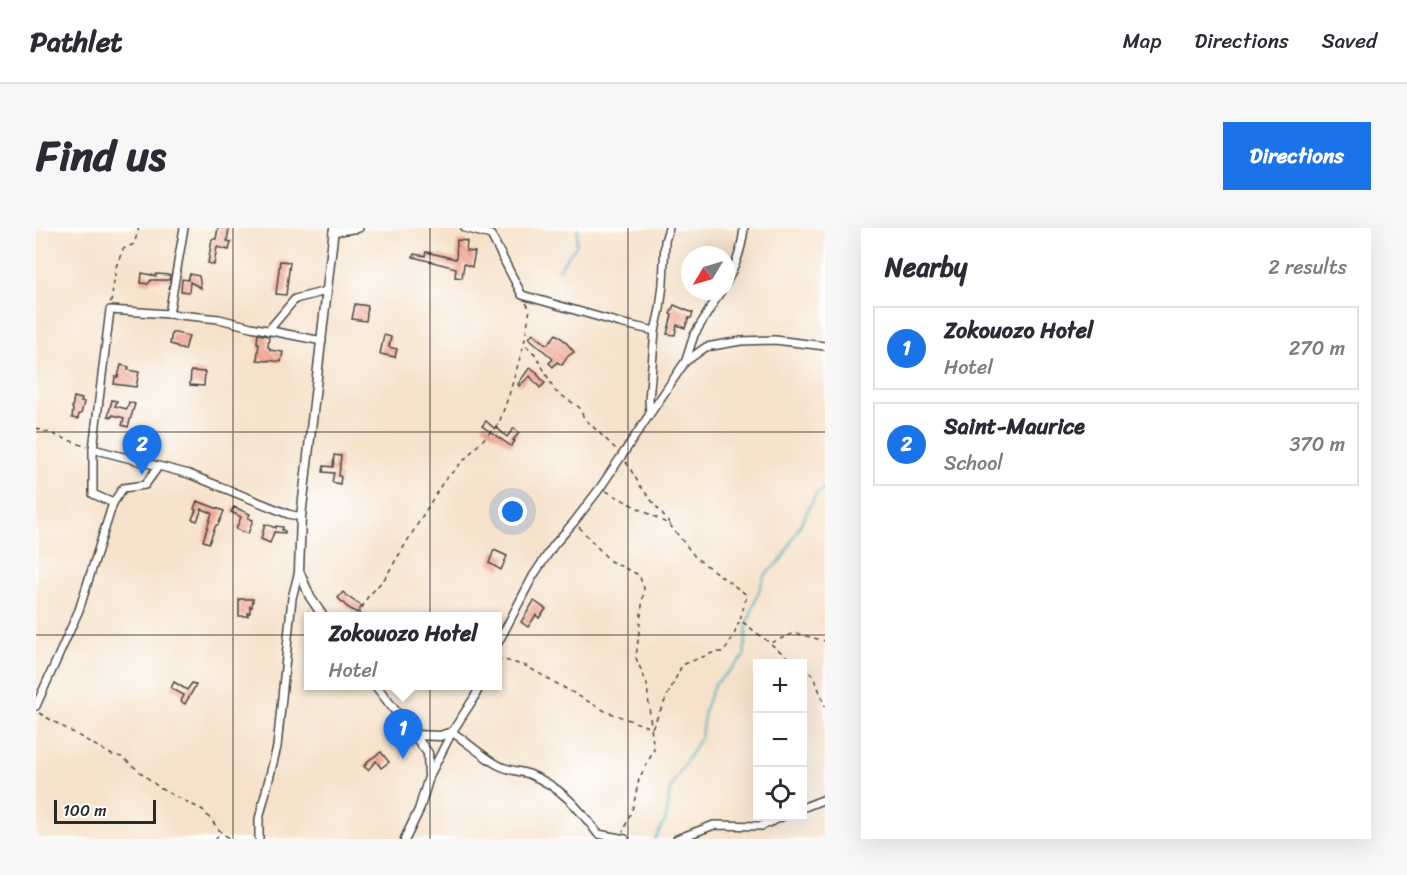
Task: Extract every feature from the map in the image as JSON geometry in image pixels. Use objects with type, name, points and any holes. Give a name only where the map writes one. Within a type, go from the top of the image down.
[{"type":"main road","points":[[320,612],[310,597],[298,571],[301,517],[334,230]]},
{"type":"main road","points":[[379,690],[428,753],[429,777],[419,810],[405,839]]},
{"type":"main road","points":[[414,735],[441,736],[452,732]]},
{"type":"street","points":[[170,314],[184,228]]},
{"type":"street","points":[[334,230],[359,228]]},
{"type":"street","points":[[465,228],[492,231],[522,295],[655,331]]},
{"type":"street","points":[[650,413],[655,331],[663,284],[665,241],[669,228]]},
{"type":"street","points":[[735,264],[742,246],[744,228]]},
{"type":"street","points":[[268,331],[295,299],[326,291]]},
{"type":"street","points":[[502,637],[533,576],[554,545],[600,488],[685,362],[694,335],[715,300]]},
{"type":"street","points":[[113,503],[93,494],[93,449],[110,310],[219,319],[322,341]]},
{"type":"street","points":[[685,362],[706,347],[741,341],[775,340],[825,346]]},
{"type":"street","points":[[93,449],[189,474],[288,514],[301,517]]},
{"type":"street","points":[[36,706],[79,610],[113,503],[123,488],[145,485],[158,467]]},
{"type":"street","points":[[259,839],[260,819],[277,747],[292,598],[298,571]]},
{"type":"street","points":[[429,777],[452,732],[478,690]]},
{"type":"street","points":[[452,732],[499,766],[527,774],[559,790],[598,834],[623,838]]},
{"type":"street","points":[[807,806],[825,799]]},
{"type":"street","points":[[677,839],[714,825],[762,826],[773,821]]},
{"type":"path","points":[[110,310],[116,267],[123,249],[134,244],[139,228]]},
{"type":"path","points":[[360,612],[367,598],[385,578],[443,482],[499,423],[524,344],[530,309],[522,295]]},
{"type":"path","points":[[524,344],[536,355],[555,391],[579,407],[584,418],[622,455],[641,487],[696,558],[747,595],[734,635],[724,652],[715,652],[682,665],[651,728]]},
{"type":"path","points":[[36,428],[93,449]]},
{"type":"path","points":[[600,488],[670,525]]},
{"type":"path","points":[[574,522],[610,561],[639,575],[644,588],[636,658],[647,684],[654,750],[639,779],[623,838]]},
{"type":"path","points":[[740,620],[791,659]]},
{"type":"path","points":[[771,643],[795,633],[825,641]]},
{"type":"path","points":[[502,659],[526,666],[605,711],[651,728]]},
{"type":"path","points":[[807,671],[814,676],[825,707]]},
{"type":"path","points":[[36,711],[112,755],[122,757],[161,789],[204,810],[221,832],[230,839]]},
{"type":"path","points":[[215,839],[221,832]]},
{"type":"building","points":[[218,228],[229,228],[227,241],[231,242],[229,250],[217,247],[214,265],[208,263],[212,239],[216,239]]},
{"type":"building","points":[[457,240],[467,241],[466,251],[475,252],[472,267],[464,264],[462,278],[455,277],[456,268],[413,257],[414,254],[425,256],[426,252],[456,259]]},
{"type":"building","points":[[280,261],[290,262],[286,295],[276,294]]},
{"type":"building","points":[[142,273],[156,276],[156,274],[170,275],[169,280],[151,280],[148,284],[141,283]]},
{"type":"building","points":[[190,274],[199,276],[201,288],[190,282],[189,292],[181,291],[182,279],[188,280]]},
{"type":"building","points":[[355,304],[368,306],[366,321],[352,319]]},
{"type":"building","points":[[674,305],[693,313],[685,328],[677,325],[675,335],[667,334]]},
{"type":"building","points":[[172,332],[189,336],[185,350],[170,344]]},
{"type":"building","points":[[533,333],[546,344],[556,334],[574,352],[562,365],[557,362],[553,367],[549,363],[553,359],[529,338]]},
{"type":"building","points":[[258,334],[269,336],[270,350],[283,352],[281,362],[257,360]]},
{"type":"building","points":[[384,335],[391,337],[389,347],[397,349],[395,357],[380,354]]},
{"type":"building","points":[[121,365],[129,367],[128,370],[139,372],[136,387],[114,384]]},
{"type":"building","points":[[530,367],[545,383],[540,388],[530,376],[519,386],[518,384]]},
{"type":"building","points":[[191,371],[205,372],[204,386],[190,385]]},
{"type":"building","points":[[74,397],[84,402],[78,419],[72,418]]},
{"type":"building","points":[[112,400],[117,401],[115,406],[127,409],[129,402],[135,404],[128,427],[122,425],[124,418],[108,416]]},
{"type":"building","points":[[486,421],[507,437],[514,428],[519,433],[511,446],[482,426]]},
{"type":"building","points":[[334,455],[341,456],[340,484],[332,482],[334,473],[323,472],[324,466],[333,467]]},
{"type":"building","points":[[197,501],[224,511],[209,543],[203,541],[212,513],[202,509],[197,521],[192,519]]},
{"type":"building","points":[[234,507],[250,514],[248,518],[253,520],[248,534],[236,529],[241,517],[231,512]]},
{"type":"building","points":[[265,524],[276,528],[276,526],[283,527],[282,530],[285,533],[274,532],[270,543],[261,539]]},
{"type":"building","points":[[494,550],[507,556],[501,570],[489,563]]},
{"type":"building","points":[[343,592],[362,606],[355,612],[338,598]]},
{"type":"building","points":[[239,599],[253,599],[248,616],[239,616]]},
{"type":"building","points":[[534,601],[546,609],[539,618],[536,615],[528,627],[521,622]]},
{"type":"building","points":[[174,682],[187,690],[192,683],[196,685],[185,704],[181,701],[184,695],[171,688]]},
{"type":"building","points":[[381,752],[389,762],[381,768],[376,761],[368,770],[364,766]]},
{"type":"waterway","points":[[558,270],[576,246],[578,228]]},
{"type":"waterway","points":[[655,839],[666,819],[670,789],[701,736],[705,709],[714,685],[744,657],[747,625],[764,576],[783,558],[816,494],[825,488]]},
{"type":"place","name":"Saint-Maurice","points":[[142,475]]},
{"type":"place","name":"Zokouozo Hotel","points":[[403,759]]}]
